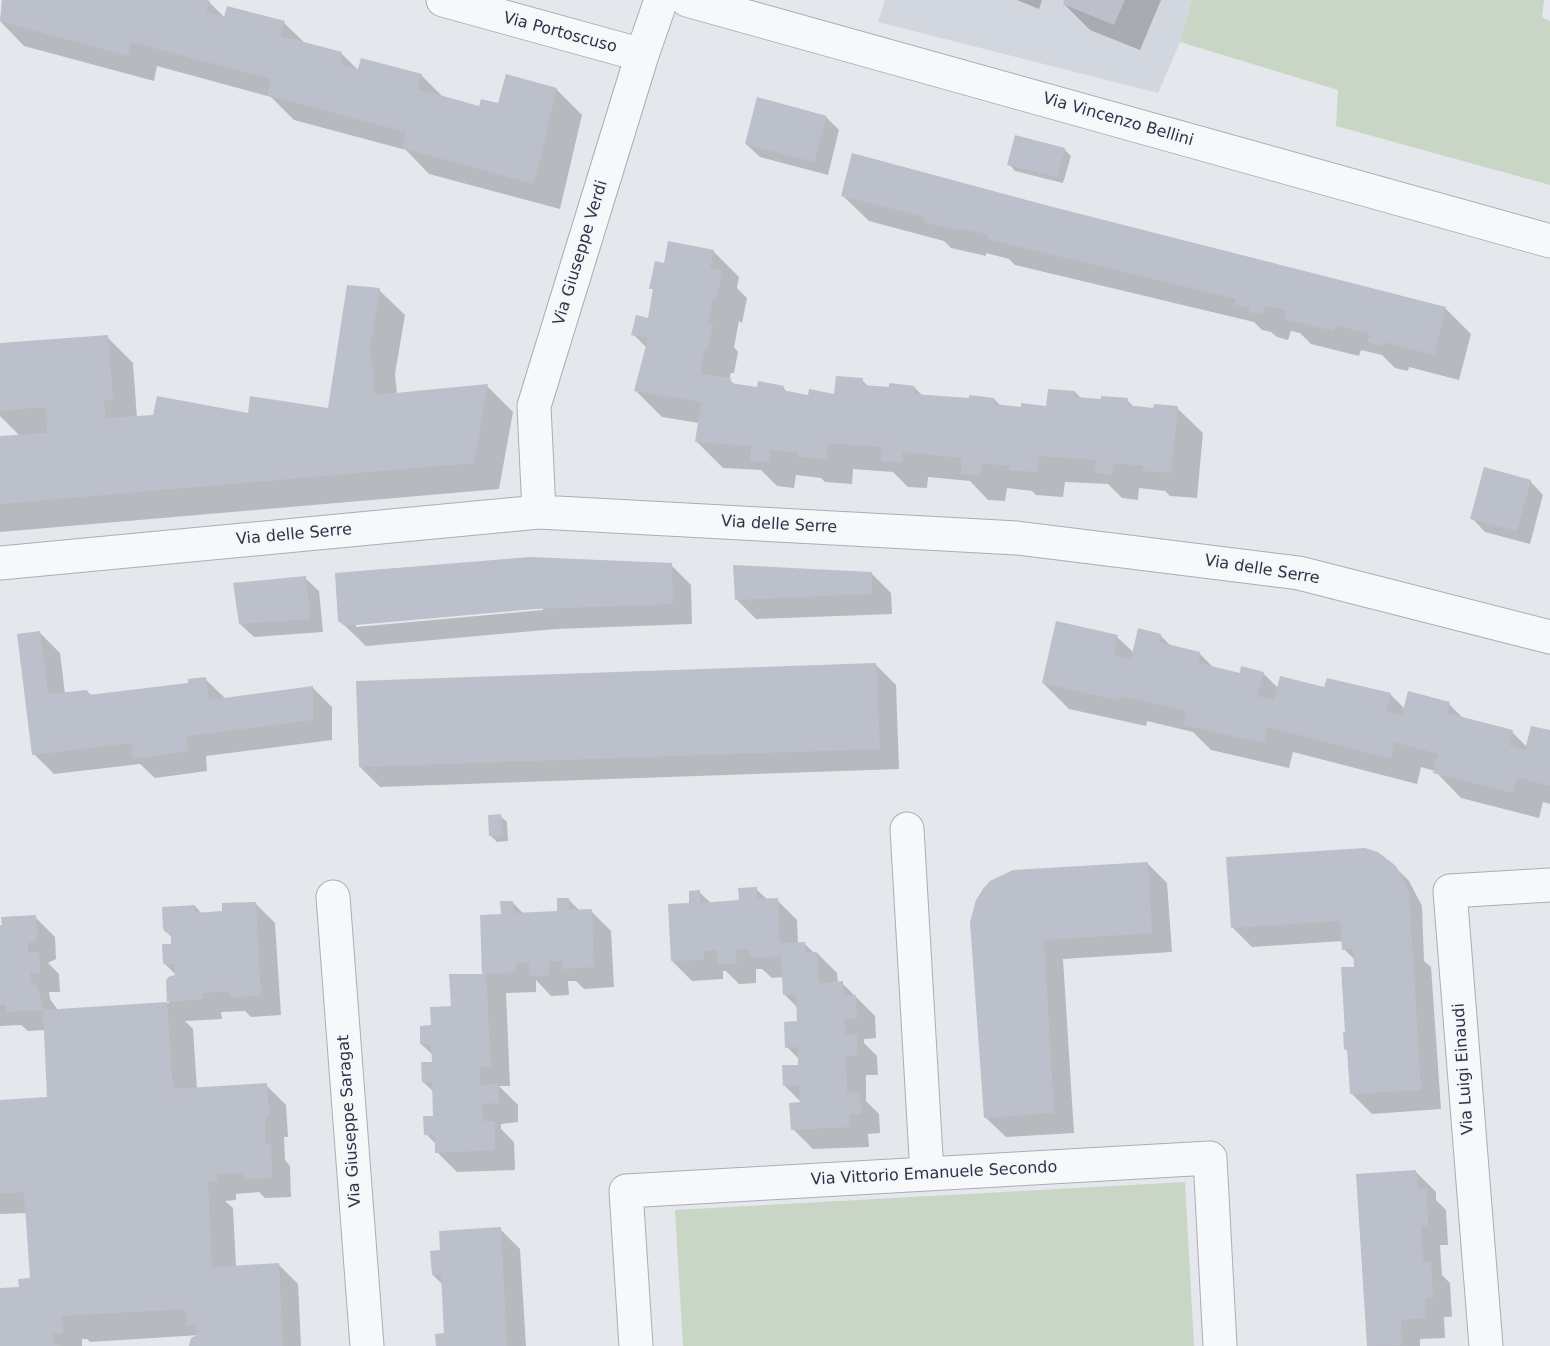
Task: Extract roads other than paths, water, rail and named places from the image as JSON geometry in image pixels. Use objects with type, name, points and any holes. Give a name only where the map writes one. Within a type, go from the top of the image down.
[{"type":"street","name":"Via Portoscuso","points":[[443,0],[642,55]]},
{"type":"street","name":"Via Giuseppe Verdi","points":[[539,512],[534,406],[661,0]]},
{"type":"street","name":"Via Vincenzo Bellini","points":[[687,0],[1550,241]]},
{"type":"street","name":"Via delle Serre","points":[[0,563],[539,512],[994,536],[1041,541],[1299,573],[1550,637]]},
{"type":"street","points":[[908,829],[927,1174]]},
{"type":"street","name":"Via Luigi Einaudi","points":[[1486,1346],[1450,891],[1550,885]]},
{"type":"street","name":"Via Giuseppe Saragat","points":[[333,897],[367,1346]]},
{"type":"street","name":"Via Vittorio Emanuele Secondo","points":[[636,1346],[626,1191],[1210,1158],[1220,1346]]}]
